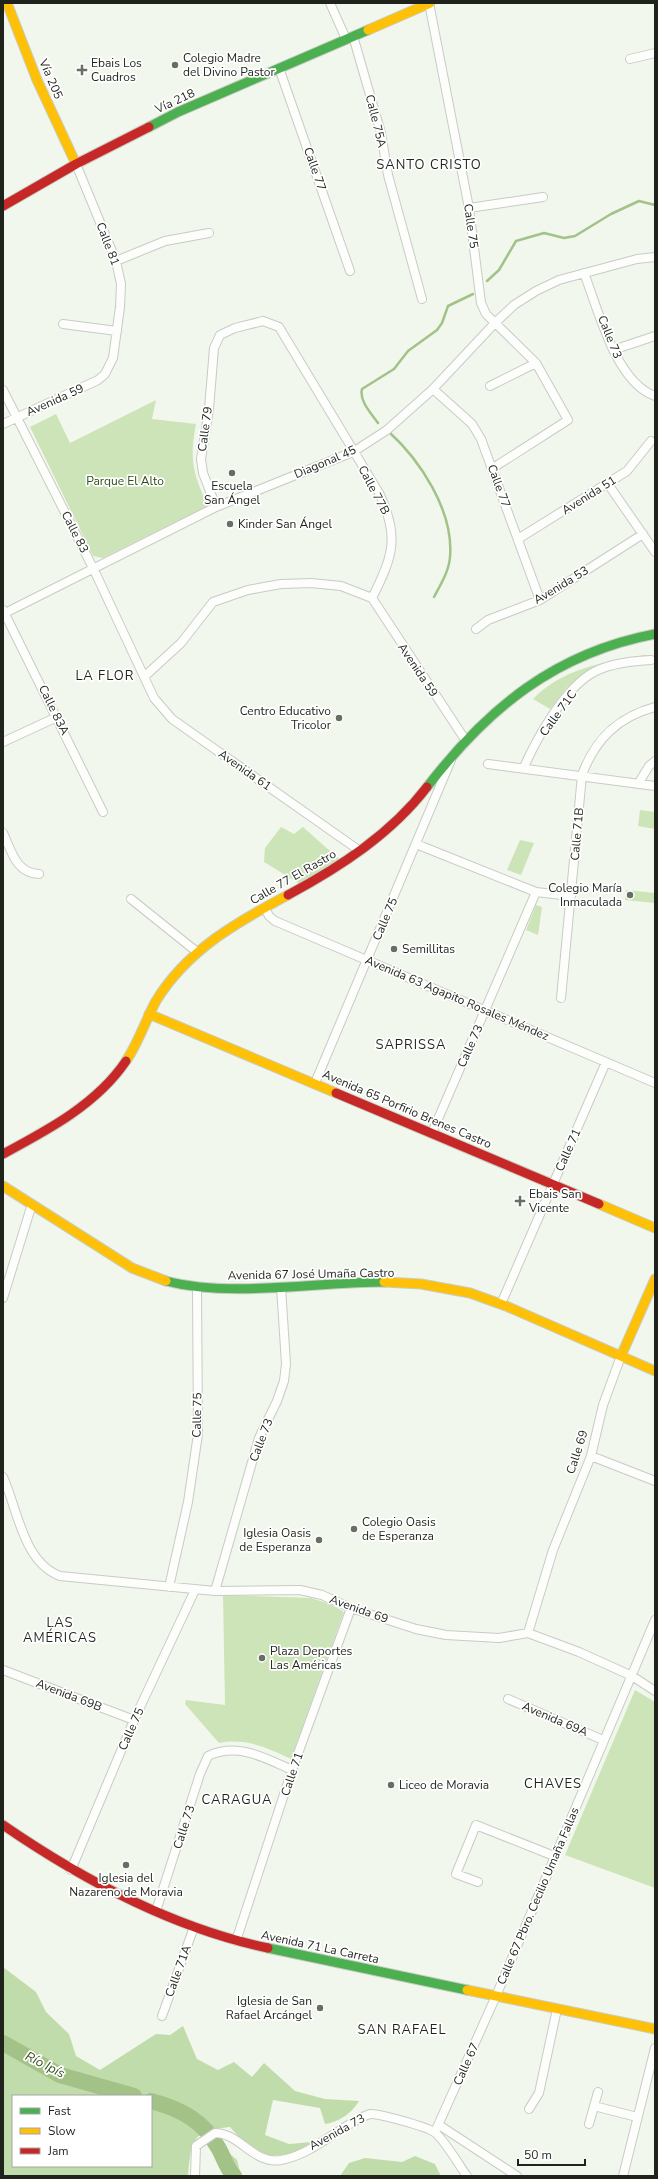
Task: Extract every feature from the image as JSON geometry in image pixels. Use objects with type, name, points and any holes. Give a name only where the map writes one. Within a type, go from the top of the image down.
[{"type":"main road","name":"Vía 205","points":[[7,3],[37,80],[76,164]]},
{"type":"main road","name":"Vía 218","points":[[3,206],[76,164],[178,112],[429,3]]},
{"type":"main road","name":"Calle 77 El Rastro","points":[[5,1153],[65,1116],[99,1092],[118,1074],[134,1050],[149,1014],[168,982],[209,941],[265,908],[291,895],[360,851],[404,813],[453,754],[510,699],[546,672],[574,658],[606,646],[655,634]]},
{"type":"main road","name":"Avenida 65 Porfirio Brenes Castro","points":[[149,1014],[655,1228]]},
{"type":"main road","name":"Avenida 67 José Umaña Castro","points":[[3,1186],[148,1276],[172,1284],[197,1288],[281,1287],[361,1283],[425,1285],[474,1294],[655,1371]]},
{"type":"main road","name":"Calle 69","points":[[620,1356],[655,1279]]},
{"type":"main road","name":"Avenida 71 La Carreta","points":[[3,1825],[71,1870],[156,1911],[194,1927],[236,1941],[655,2030]]},
{"type":"street","name":"Calle 75A","points":[[330,3],[350,38],[381,132],[388,175],[422,299]]},
{"type":"street","name":"Calle 75","points":[[429,3],[469,208],[481,303],[486,314],[536,363],[568,420],[493,468]]},
{"type":"street","points":[[630,59],[655,53]]},
{"type":"street","name":"Calle 77","points":[[279,68],[350,271]]},
{"type":"street","name":"Calle 81","points":[[76,164],[116,261],[121,284],[113,358],[105,374]]},
{"type":"street","points":[[469,208],[542,197]]},
{"type":"street","points":[[116,261],[165,240],[209,232]]},
{"type":"street","name":"Diagonal 45","points":[[94,570],[216,507],[353,452],[387,430],[433,388],[514,305],[536,291],[559,280],[637,259],[655,257]]},
{"type":"street","name":"Calle 73","points":[[584,273],[614,350],[628,375],[637,385],[651,394]]},
{"type":"street","name":"Calle 77B","points":[[214,348],[220,335],[235,328],[263,321],[279,327],[379,493],[389,514],[393,534],[391,556],[372,598]]},
{"type":"street","points":[[63,324],[117,331]]},
{"type":"street","points":[[614,350],[655,336]]},
{"type":"street","name":"Calle 79","points":[[214,348],[209,409],[201,460],[203,473],[216,507]]},
{"type":"street","points":[[490,386],[536,363]]},
{"type":"street","name":"Avenida 59","points":[[3,424],[88,385],[105,374]]},
{"type":"street","name":"Calle 77","points":[[433,388],[472,424],[493,468],[540,600]]},
{"type":"street","name":"Calle 83","points":[[3,390],[18,417],[94,570],[145,676]]},
{"type":"street","name":"Avenida 51","points":[[518,539],[627,471],[651,441]]},
{"type":"street","points":[[608,484],[655,552]]},
{"type":"street","name":"Avenida 53","points":[[476,629],[488,620],[540,600],[643,534]]},
{"type":"street","points":[[4,612],[94,570]]},
{"type":"street","points":[[145,676],[181,643],[213,602],[248,590],[281,584],[311,583],[341,586],[372,598]]},
{"type":"street","name":"Avenida 59","points":[[372,598],[407,654],[466,741]]},
{"type":"street","name":"Calle 83A","points":[[4,612],[103,812]]},
{"type":"street","name":"Calle 71C","points":[[524,767],[531,752],[562,703],[589,675],[624,662],[650,660]]},
{"type":"street","name":"Avenida 61","points":[[145,676],[154,698],[172,719],[360,851]]},
{"type":"street","name":"Calle 71B","points":[[561,998],[582,775],[594,748],[614,726],[641,711],[655,707]]},
{"type":"street","points":[[3,742],[57,717]]},
{"type":"street","name":"Calle 75","points":[[315,1083],[368,960],[453,754]]},
{"type":"street","points":[[638,784],[649,766],[655,761]]},
{"type":"street","points":[[488,764],[524,767],[655,786]]},
{"type":"street","points":[[3,833],[19,865],[24,871],[39,874]]},
{"type":"street","points":[[416,844],[536,892],[571,896]]},
{"type":"street","name":"Calle 73","points":[[432,1133],[536,892]]},
{"type":"street","points":[[131,899],[197,952]]},
{"type":"street","name":"Avenida 63 Agapito Rosales Méndez","points":[[265,908],[269,916],[275,921],[655,1083]]},
{"type":"street","name":"Calle 71","points":[[500,1304],[606,1062]]},
{"type":"street","points":[[3,1298],[32,1204]]},
{"type":"street","name":"Calle 73","points":[[215,1591],[260,1438],[277,1401],[284,1381],[286,1364],[281,1287]]},
{"type":"street","name":"Calle 75","points":[[169,1587],[188,1502],[198,1434],[197,1288]]},
{"type":"street","name":"Calle 69","points":[[528,1633],[553,1550],[591,1456],[603,1405],[620,1356]]},
{"type":"street","points":[[591,1456],[655,1480]]},
{"type":"street","name":"Avenida 69","points":[[3,1477],[30,1550],[38,1562],[50,1572],[60,1576],[195,1590],[300,1590],[322,1595],[351,1608],[416,1629],[446,1635],[499,1638],[528,1633]]},
{"type":"street","name":"Calle 75","points":[[71,1870],[134,1720],[195,1590]]},
{"type":"street","name":"Calle 71","points":[[236,1941],[292,1770],[351,1608]]},
{"type":"street","name":"Calle 67 Pbro. Cecilio Umaña Fallas","points":[[496,1996],[655,1620]]},
{"type":"street","points":[[528,1633],[579,1652],[632,1676],[655,1691]]},
{"type":"street","name":"Avenida 69B","points":[[3,1670],[134,1720]]},
{"type":"street","name":"Avenida 69A","points":[[508,1699],[603,1740]]},
{"type":"street","name":"Calle 73","points":[[156,1911],[200,1774],[208,1756],[220,1750],[240,1750],[263,1757],[292,1770]]},
{"type":"street","points":[[478,1882],[456,1874],[476,1825],[554,1856]]},
{"type":"street","name":"Calle 71A","points":[[162,2016],[194,1927]]},
{"type":"street","name":"Calle 67","points":[[437,2129],[496,1996]]},
{"type":"street","points":[[529,2110],[539,2093],[557,2010]]},
{"type":"street","points":[[623,2176],[655,2048]]},
{"type":"street","points":[[589,2124],[598,2092]]},
{"type":"street","points":[[594,2106],[637,2117]]},
{"type":"street","name":"Avenida 73","points":[[195,2176],[194,2150],[198,2143],[215,2133],[229,2136],[250,2151],[269,2161],[292,2157],[328,2139],[359,2118],[370,2114],[381,2115],[437,2129],[517,2176]]},
{"type":"street","points":[[437,2129],[467,2176]]},
{"type":"green space","name":"Parque El Alto","points":[[156,400],[152,419],[196,424],[193,448],[194,466],[199,485],[208,506],[103,558],[93,556],[30,427],[56,414],[70,443]]},
{"type":"green space","points":[[645,655],[649,656],[589,672],[567,687],[550,709],[533,699],[545,688],[571,673],[615,660]]},
{"type":"green space","points":[[640,810],[655,812],[655,829],[638,826]]},
{"type":"green space","points":[[281,827],[294,834],[303,827],[339,859],[300,884],[264,862],[265,848]]},
{"type":"green space","points":[[520,840],[534,843],[521,875],[507,870]]},
{"type":"green space","points":[[626,890],[655,893],[655,903],[625,900]]},
{"type":"green space","points":[[536,905],[542,907],[538,935],[526,930]]},
{"type":"green space","points":[[223,1595],[311,1598],[330,1604],[344,1612],[291,1759],[264,1747],[247,1743],[219,1743],[185,1704],[186,1700],[225,1705]]},
{"type":"green space","points":[[635,1690],[655,1702],[655,1888],[565,1855]]},
{"type":"green space","points":[[3,1967],[36,1992],[46,2012],[69,2034],[76,2056],[100,2070],[156,2034],[170,2035],[183,2026],[197,2059],[218,2070],[234,2062],[252,2077],[264,2063],[295,2091],[325,2099],[359,2101],[345,2116],[325,2124],[320,2108],[273,2100],[265,2135],[289,2144],[312,2142],[292,2154],[267,2156],[247,2146],[230,2127],[208,2131],[196,2140],[193,2146],[190,2154],[188,2176],[3,2176]]},
{"type":"green space","points":[[227,2151],[237,2160],[241,2176],[226,2176]]},
{"type":"green space","points":[[415,2156],[435,2164],[441,2176],[340,2176],[349,2163],[365,2158],[402,2162]]},
{"type":"waterway","points":[[487,281],[499,270],[516,241],[544,233],[564,238],[575,236],[611,214],[639,201],[655,205]]},
{"type":"waterway","points":[[378,423],[362,398],[362,389],[394,369],[408,351],[437,330],[442,323],[448,306],[473,294]]},
{"type":"waterway","points":[[388,431],[412,456],[423,471],[441,505],[446,522],[450,540],[450,557],[448,567],[434,597]]},
{"type":"waterway","name":"Río Ipís","points":[[3,2043],[60,2075],[130,2095]]},
{"type":"waterway","name":"Río Ipís","points":[[152,2101],[182,2112],[199,2124],[213,2139],[227,2167],[234,2176]]},
{"type":"traffic: fast","points":[[149,127],[178,112],[368,30]]},
{"type":"traffic: fast","points":[[427,787],[474,732],[526,688],[555,670],[586,655],[619,643],[655,634]]},
{"type":"traffic: fast","points":[[166,1281],[191,1286],[246,1289],[384,1282]]},
{"type":"traffic: fast","points":[[268,1948],[467,1990]]},
{"type":"traffic: slow","points":[[7,3],[37,80],[76,164]]},
{"type":"traffic: slow","points":[[368,30],[430,3]]},
{"type":"traffic: slow","points":[[126,1061],[135,1046],[156,1001],[168,983],[183,967],[214,939],[250,916],[288,895]]},
{"type":"traffic: slow","points":[[149,1014],[336,1093]]},
{"type":"traffic: slow","points":[[3,1186],[132,1268],[166,1281]]},
{"type":"traffic: slow","points":[[599,1204],[655,1228]]},
{"type":"traffic: slow","points":[[621,1356],[655,1279]]},
{"type":"traffic: slow","points":[[384,1282],[421,1284],[470,1293],[506,1306],[655,1371]]},
{"type":"traffic: slow","points":[[467,1990],[655,2029]]},
{"type":"traffic: jam","points":[[3,206],[76,164],[149,127]]},
{"type":"traffic: jam","points":[[288,895],[327,873],[364,848],[397,820],[427,787]]},
{"type":"traffic: jam","points":[[3,1154],[54,1125],[86,1103],[101,1090],[126,1061]]},
{"type":"traffic: jam","points":[[336,1093],[599,1204]]},
{"type":"traffic: jam","points":[[3,1825],[65,1865],[130,1900],[197,1928],[268,1948]]},
{"type":"place","name":"Colegio Madre del Divino Pastor","points":[[175,65]]},
{"type":"place","name":"Ebais Los Cuadros","points":[[82,70]]},
{"type":"place","name":"Escuela San Ángel","points":[[232,473]]},
{"type":"place","name":"Kinder San Ángel","points":[[230,524]]},
{"type":"place","name":"Centro Educativo Tricolor","points":[[339,718]]},
{"type":"place","name":"Colegio María Inmaculada","points":[[630,895]]},
{"type":"place","name":"Semillitas","points":[[394,949]]},
{"type":"place","name":"Ebais San Vicente","points":[[520,1201]]},
{"type":"place","name":"Colegio Oasis de Esperanza","points":[[354,1529]]},
{"type":"place","name":"Iglesia Oasis de Esperanza","points":[[319,1540]]},
{"type":"place","name":"Plaza Deportes Las Américas","points":[[262,1658]]},
{"type":"place","name":"Liceo de Moravia","points":[[391,1785]]},
{"type":"place","name":"Iglesia del Nazareno de Moravia","points":[[126,1865]]},
{"type":"place","name":"Iglesia de San Rafael Arcángel","points":[[320,2008]]},
{"type":"district","name":"SANTO CRISTO","points":[[429,165]]},
{"type":"district","name":"LA FLOR","points":[[105,676]]},
{"type":"district","name":"SAPRISSA","points":[[411,1045]]},
{"type":"district","name":"LAS AMÉRICAS","points":[[60,1630]]},
{"type":"district","name":"CHAVES","points":[[553,1784]]},
{"type":"district","name":"CARAGUA","points":[[237,1800]]},
{"type":"district","name":"SAN RAFAEL","points":[[402,2030]]}]
